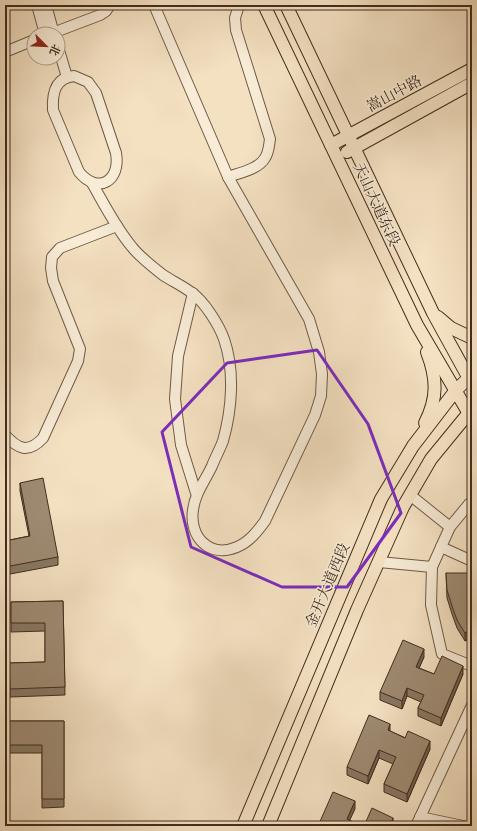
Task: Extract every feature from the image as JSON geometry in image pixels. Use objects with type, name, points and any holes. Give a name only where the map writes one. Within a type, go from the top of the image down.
[{"type":"main road","name":"天山大道东段","points":[[264,5],[417,325],[456,390],[470,410]]},
{"type":"main road","name":"天山大道东段","points":[[286,5],[433,313],[471,379]]},
{"type":"main road","name":"嵩山中路","points":[[331,145],[472,69]]},
{"type":"main road","name":"嵩山中路","points":[[337,157],[472,83]]},
{"type":"main road","points":[[433,313],[451,328],[472,338]]},
{"type":"main road","points":[[413,446],[428,417],[436,388],[432,367],[417,325]]},
{"type":"main road","name":"金开大道西段","points":[[243,826],[381,499],[413,446],[456,390],[471,379]]},
{"type":"main road","points":[[268,826],[357,610],[403,507],[431,459],[470,410]]},
{"type":"lane","points":[[37,5],[47,26]]},
{"type":"lane","points":[[46,5],[50,26]]},
{"type":"lane","points":[[66,28],[100,15],[106,11],[110,5]]},
{"type":"lane","points":[[92,183],[117,226],[132,247],[163,274],[193,294],[216,323],[224,339],[230,362],[231,390],[229,413],[222,442],[210,469],[196,493],[192,522],[196,535],[203,544],[212,549],[224,551],[237,547],[255,535],[265,521],[315,415],[321,396],[322,374],[320,352],[309,319],[228,177],[154,5]]},
{"type":"lane","points":[[228,177],[256,166],[265,159],[269,148],[270,139],[236,30],[235,18],[239,5]]},
{"type":"lane","points":[[5,52],[26,43]]},
{"type":"lane","points":[[58,66],[65,78]]},
{"type":"lane","points":[[62,66],[65,78]]},
{"type":"lane","points":[[74,76],[88,82],[93,87],[118,161],[114,176],[108,182],[101,184],[92,183],[84,178],[79,172],[53,110],[52,100],[57,85],[65,78],[74,76]]},
{"type":"lane","points":[[5,435],[15,445],[27,448],[36,445],[43,438],[78,361],[80,350],[53,281],[51,268],[52,257],[60,248],[117,226]]},
{"type":"lane","points":[[193,294],[178,356],[175,399],[180,445],[196,493]]},
{"type":"lane","points":[[410,495],[450,527]]},
{"type":"lane","points":[[472,502],[450,527],[432,567],[431,605],[442,654],[472,666]]},
{"type":"lane","points":[[441,547],[472,560]]},
{"type":"lane","points":[[379,562],[432,567]]},
{"type":"lane","points":[[463,826],[418,822],[472,705]]},
{"type":"highlighted area","points":[[317,350],[368,424],[401,513],[347,587],[282,587],[191,547],[162,432],[227,363]]},
{"type":"building","points":[[43,478],[58,557],[5,567],[5,541],[30,536],[20,483]]},
{"type":"building","points":[[446,573],[471,573],[472,629],[465,633],[457,620],[452,606],[447,590]]},
{"type":"building","points":[[63,601],[65,687],[10,689],[9,663],[45,662],[45,623],[11,623],[11,602]]},
{"type":"building","points":[[403,640],[424,649],[416,667],[434,674],[442,656],[463,666],[441,718],[418,708],[424,695],[407,688],[402,701],[380,692]]},
{"type":"building","points":[[369,715],[390,724],[388,730],[405,738],[408,731],[430,741],[407,794],[384,784],[396,757],[379,750],[368,776],[347,767]]},
{"type":"building","points":[[8,721],[64,721],[64,799],[42,799],[42,745],[8,745]]},
{"type":"building","points":[[333,792],[355,801],[347,819],[362,826],[318,826]]},
{"type":"building","points":[[372,808],[393,818],[390,826],[364,826]]}]
